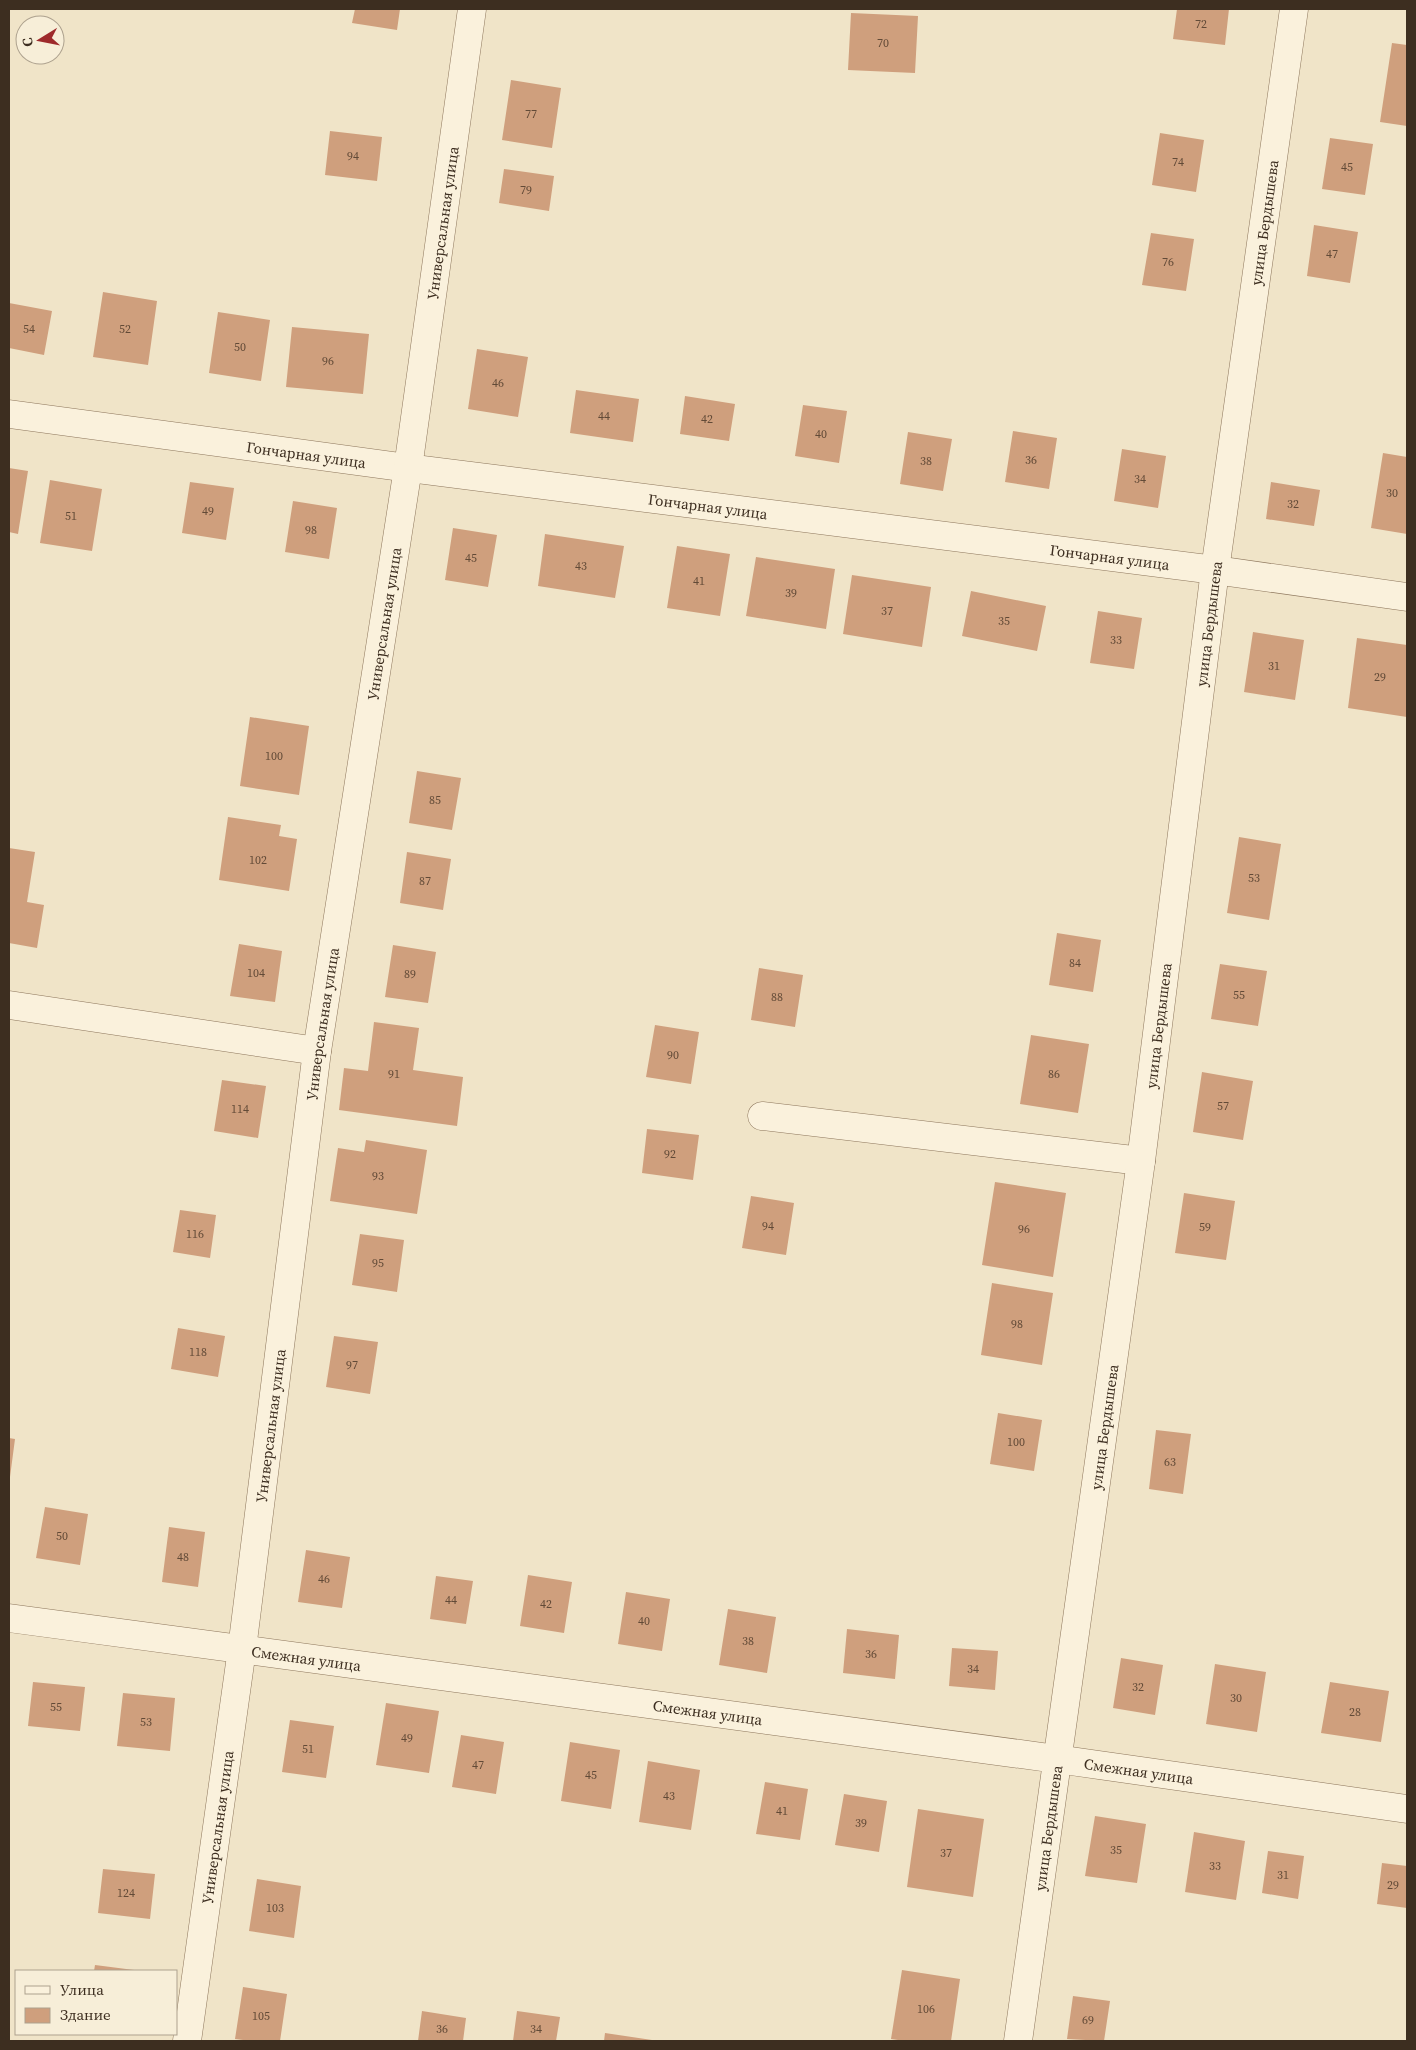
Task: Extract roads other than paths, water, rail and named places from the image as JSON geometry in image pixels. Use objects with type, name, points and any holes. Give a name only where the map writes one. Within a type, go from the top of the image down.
[{"type":"street","name":"Универсальная улица","points":[[188,2041],[242,1649],[317,1051],[408,468],[472,9]]},
{"type":"street","name":"улица Бердышева","points":[[1018,2041],[1141,1161],[1215,570],[1294,9]]},
{"type":"street","name":"Гончарная улица","points":[[9,414],[408,468],[1215,570],[1407,597]]},
{"type":"street","points":[[9,1005],[317,1051]]},
{"type":"street","points":[[762,1116],[1141,1161]]},
{"type":"street","name":"Смежная улица","points":[[9,1618],[1058,1759],[1407,1809]]}]
